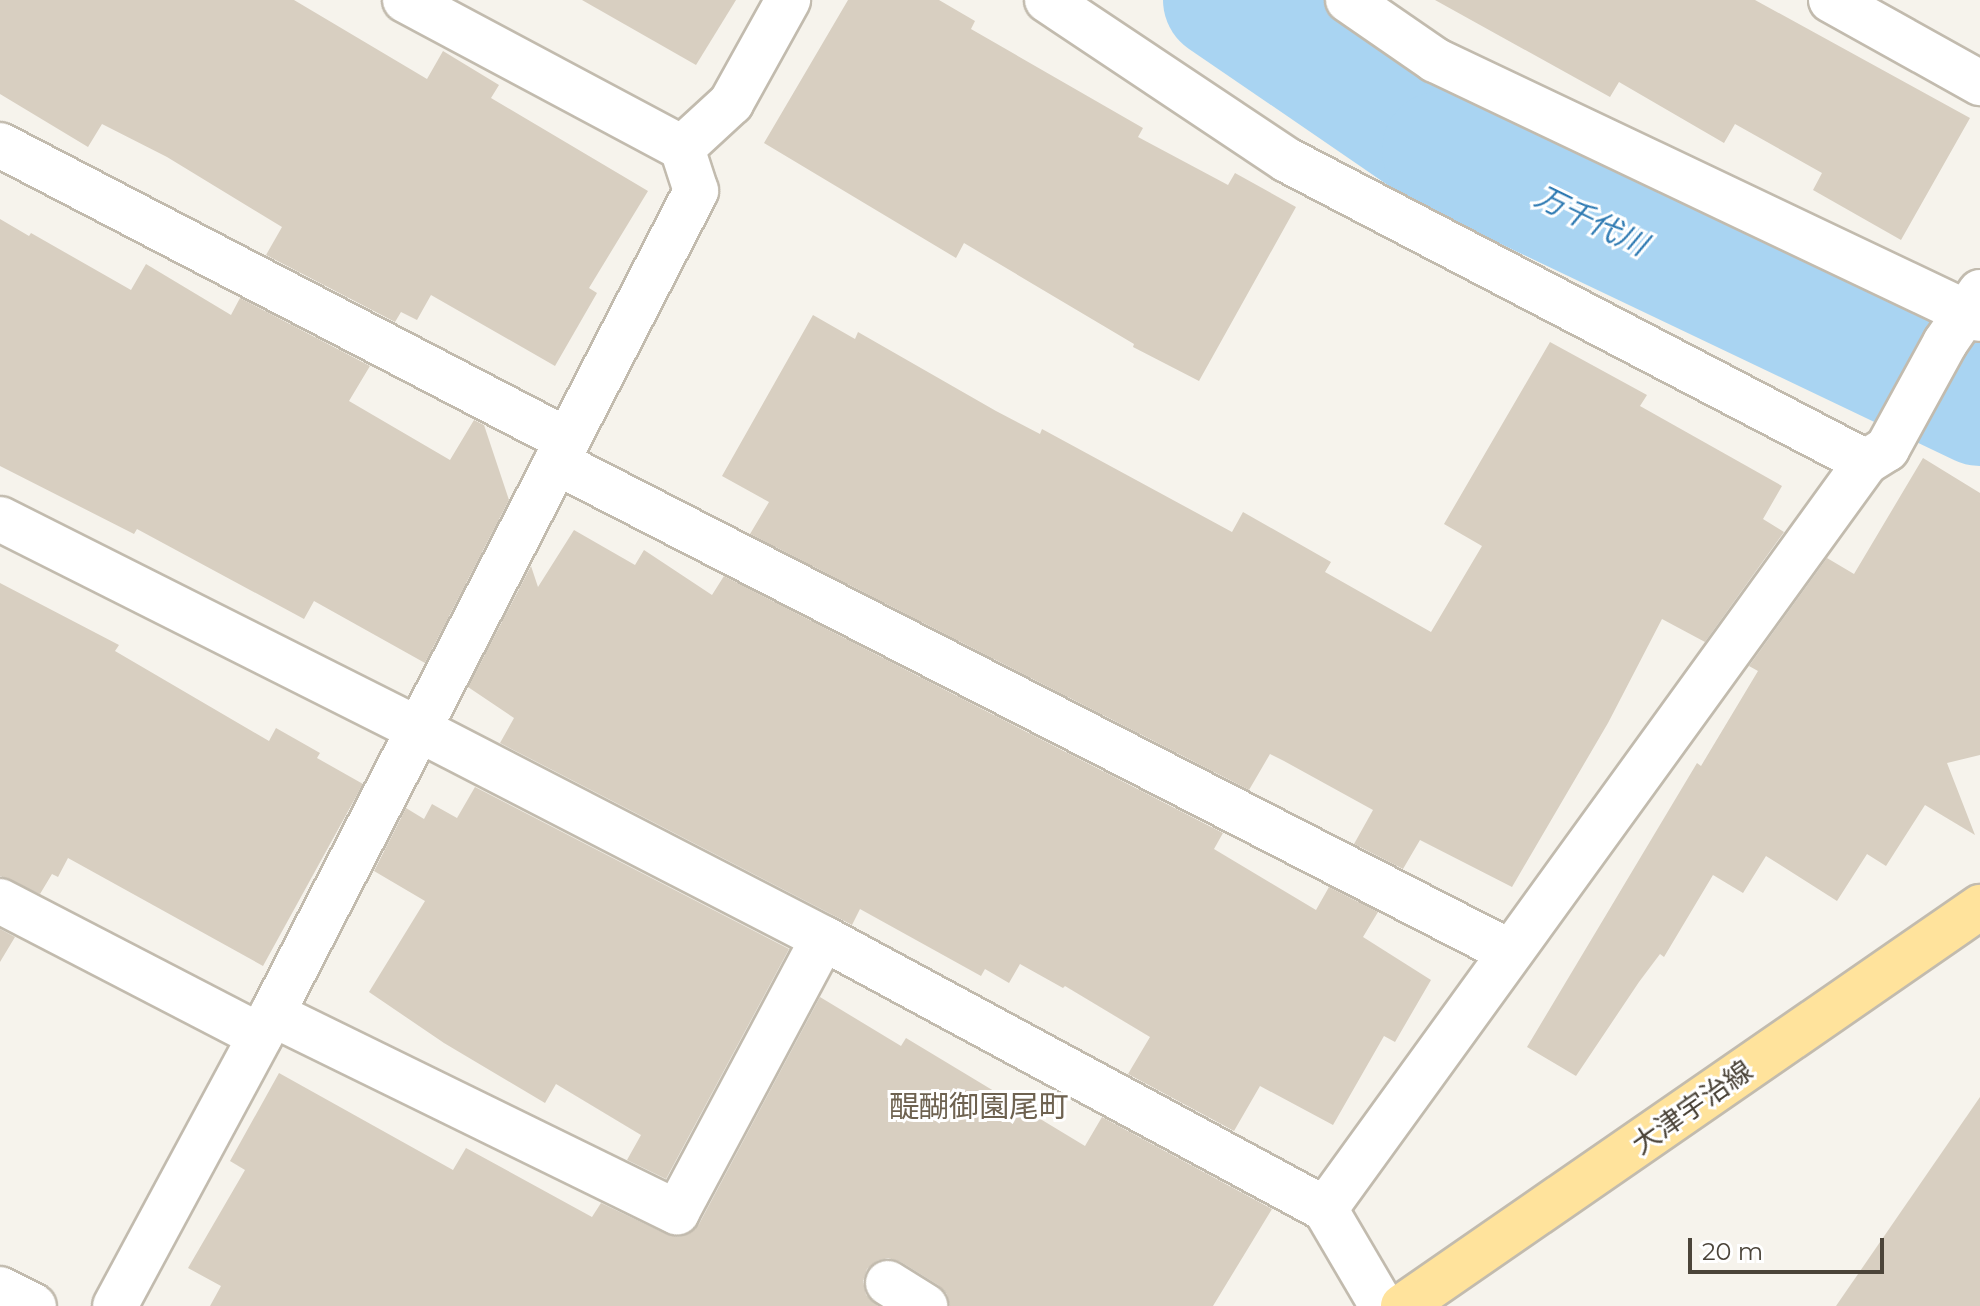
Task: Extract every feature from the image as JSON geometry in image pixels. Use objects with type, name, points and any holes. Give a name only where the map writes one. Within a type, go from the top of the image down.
[{"type":"main road","name":"大津宇治線","points":[[1403,1306],[1980,907]]},
{"type":"street","points":[[115,1306],[266,1025],[696,191],[682,148],[405,0]]},
{"type":"street","points":[[682,148],[731,103],[788,0]]},
{"type":"street","points":[[1047,0],[1287,160],[1877,456]]},
{"type":"street","points":[[1325,1209],[1510,952],[1877,456],[1968,316],[1435,60],[1348,0]]},
{"type":"street","points":[[1831,0],[1980,83]]},
{"type":"street","points":[[0,145],[562,451],[1510,952]]},
{"type":"street","points":[[0,519],[418,729],[823,938],[1325,1209],[1382,1306]]},
{"type":"street","points":[[0,901],[677,1212],[823,938]]},
{"type":"street","points":[[888,1283],[925,1306]]},
{"type":"street","points":[[0,1289],[34,1306]]},
{"type":"building","points":[[0,0],[294,0],[427,79],[443,51],[499,85],[491,98],[648,191],[589,288],[597,293],[555,366],[431,295],[417,320],[401,312],[395,322],[266,255],[282,227],[167,157],[102,124],[88,147],[0,94]]},
{"type":"building","points":[[582,0],[736,0],[696,65]]},
{"type":"building","points":[[848,0],[939,0],[975,21],[971,29],[1143,128],[1138,137],[1228,185],[1235,173],[1296,207],[1199,381],[1133,347],[1134,344],[964,243],[956,258],[764,143]]},
{"type":"building","points":[[1435,0],[1755,0],[1970,118],[1901,240],[1813,190],[1822,173],[1735,124],[1724,143],[1619,82],[1610,97]]},
{"type":"building","points":[[0,219],[29,236],[31,233],[131,290],[146,264],[231,315],[240,298],[370,366],[349,401],[450,460],[474,420],[484,425],[509,500],[425,663],[314,601],[304,619],[137,529],[134,534],[0,466]]},
{"type":"building","points":[[813,315],[855,339],[858,332],[996,411],[1040,434],[1042,429],[1232,532],[1243,512],[1331,562],[1325,572],[1431,632],[1482,546],[1444,524],[1550,342],[1647,395],[1640,406],[1782,486],[1763,519],[1784,532],[1705,642],[1662,619],[1608,723],[1512,887],[1420,840],[1403,869],[1354,844],[1373,810],[1284,761],[1270,754],[1249,790],[750,534],[769,502],[722,476]]},
{"type":"building","points":[[1923,458],[1980,493],[1980,755],[1947,763],[1975,835],[1925,805],[1886,866],[1867,854],[1837,901],[1766,856],[1743,893],[1713,875],[1664,957],[1660,954],[1639,982],[1576,1076],[1527,1047],[1697,763],[1701,766],[1758,671],[1749,666],[1827,558],[1854,574]]},
{"type":"building","points":[[574,530],[635,565],[644,550],[712,595],[724,576],[1223,833],[1214,849],[1316,910],[1329,887],[1378,912],[1363,937],[1431,980],[1395,1042],[1384,1036],[1333,1125],[1260,1086],[1234,1131],[1128,1074],[1150,1037],[1065,986],[1063,988],[1020,964],[1009,983],[985,969],[981,976],[860,909],[852,925],[500,743],[514,718],[468,687],[531,566],[538,587]]},
{"type":"building","points":[[0,583],[119,645],[115,651],[269,741],[276,728],[320,753],[317,758],[363,784],[263,966],[68,858],[58,877],[52,874],[40,894],[0,876]]},
{"type":"building","points":[[475,787],[789,949],[666,1179],[627,1160],[641,1135],[556,1084],[545,1103],[444,1043],[369,992],[425,901],[374,871],[406,808],[424,819],[432,804],[457,818]]},
{"type":"building","points":[[0,929],[15,937],[0,962]]},
{"type":"building","points":[[820,997],[901,1046],[906,1038],[1085,1146],[1102,1117],[1272,1209],[1213,1306],[950,1306],[947,1294],[938,1285],[901,1262],[888,1258],[877,1261],[867,1269],[863,1281],[866,1295],[878,1306],[210,1306],[221,1286],[188,1268],[245,1170],[230,1161],[279,1073],[453,1170],[466,1148],[592,1217],[601,1203],[666,1234],[678,1237],[690,1233],[699,1224]]},
{"type":"building","points":[[1980,1097],[1980,1306],[1836,1306]]},
{"type":"waterway","name":"万千代川","points":[[1222,0],[1441,150],[1980,407]]},
{"type":"district","name":"醍醐御園尾町","points":[[979,1107]]}]
